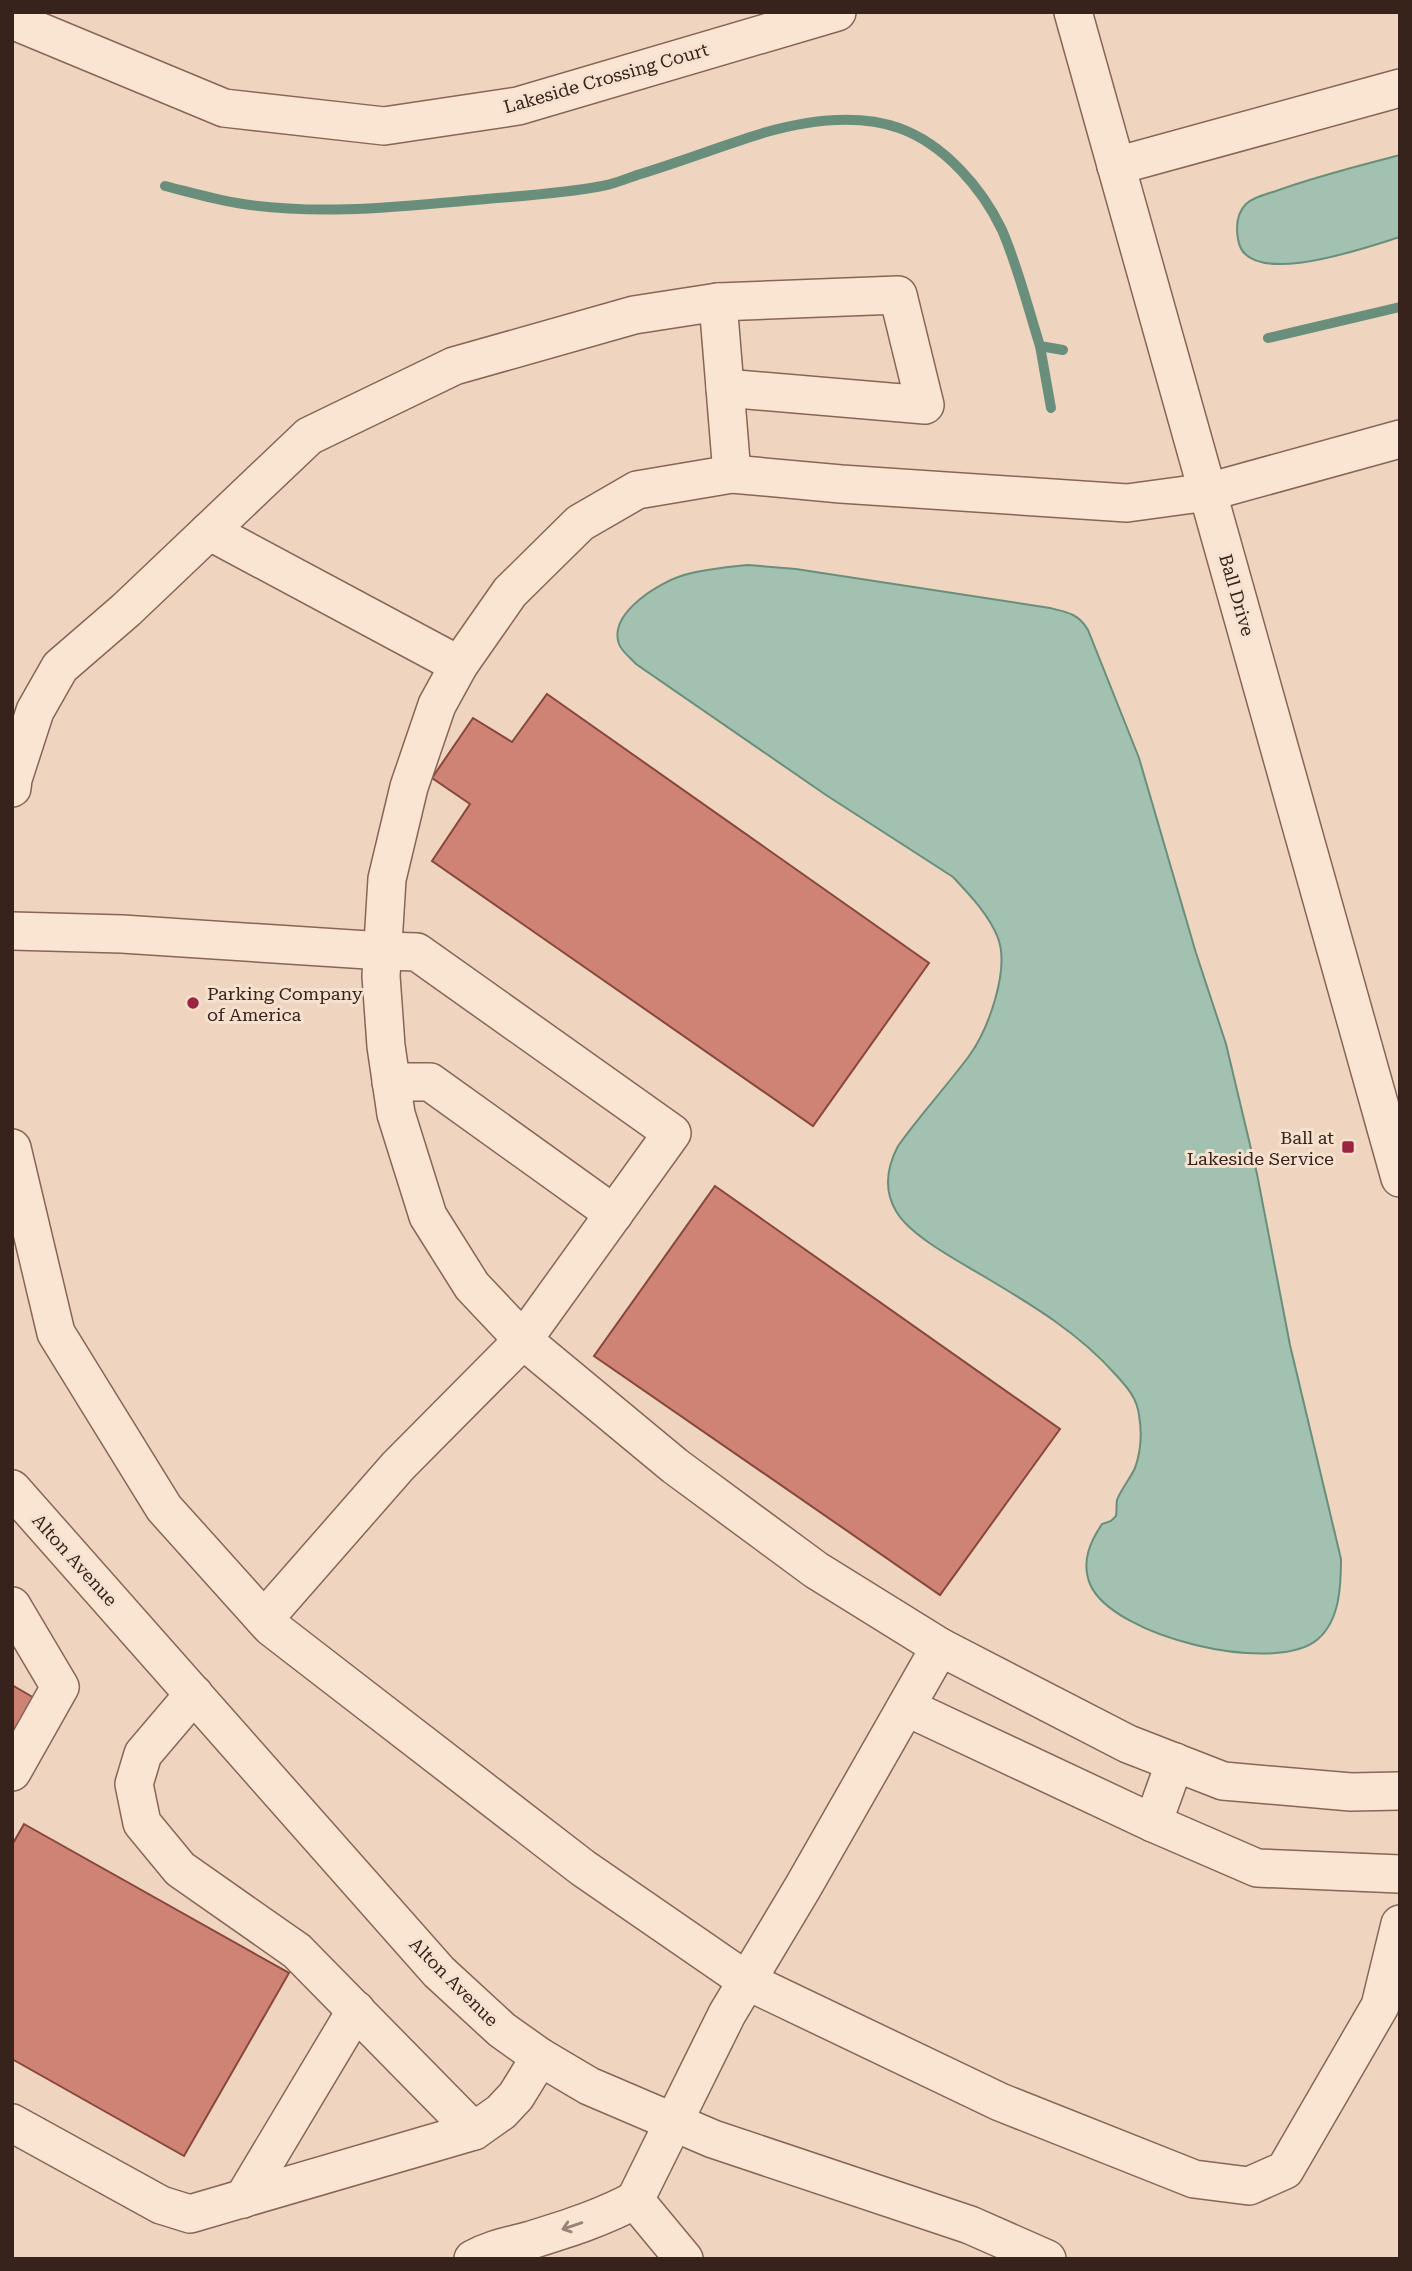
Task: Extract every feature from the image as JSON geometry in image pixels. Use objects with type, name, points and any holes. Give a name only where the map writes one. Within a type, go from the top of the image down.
[{"type":"street","name":"Lakeside Crossing Court","points":[[12,20],[224,108],[384,126],[518,106],[837,12]]},
{"type":"street","name":"Ball Drive","points":[[1073,12],[1208,492],[1391,1114],[1400,1178]]},
{"type":"street","points":[[1116,166],[1400,88]]},
{"type":"street","points":[[12,788],[35,711],[60,667],[126,610],[309,436],[454,366],[634,315],[718,302],[898,295],[925,405],[725,388]]},
{"type":"street","points":[[718,302],[732,474]]},
{"type":"street","points":[[1400,439],[1208,492],[1126,503],[732,474],[637,490],[580,523],[510,592],[459,666],[437,705],[409,787],[387,879],[381,976],[386,1046],[396,1114],[428,1216],[472,1286],[523,1340],[675,1466],[816,1570],[940,1647],[1128,1744],[1223,1781],[1351,1792],[1400,1791]]},
{"type":"street","points":[[209,531],[459,666]]},
{"type":"street","points":[[12,931],[122,934],[417,952],[672,1132],[523,1340],[398,1466],[264,1619]]},
{"type":"street","points":[[391,1082],[430,1082],[614,1214]]},
{"type":"street","points":[[12,1148],[16,1185],[56,1333],[164,1508],[282,1636],[583,1868],[747,1981],[999,2102],[1194,2179],[1249,2186],[1285,2170],[1380,2006],[1400,1924]]},
{"type":"street","name":"Alton Avenue","points":[[12,1489],[439,1972],[502,2030],[540,2057],[589,2086],[713,2139],[970,2225],[1047,2259]]},
{"type":"street","points":[[12,1606],[60,1687],[12,1772]]},
{"type":"street","points":[[473,2259],[491,2249],[528,2241],[613,2211],[635,2200],[727,2014],[940,1647]]},
{"type":"street","points":[[194,1694],[143,1754],[134,1784],[142,1823],[180,1869],[298,1951],[474,2131]]},
{"type":"street","points":[[906,1707],[1153,1823],[1258,1868],[1400,1874]]},
{"type":"street","points":[[1153,1823],[1175,1762]]},
{"type":"street","points":[[243,2199],[356,2010]]},
{"type":"street","points":[[12,2123],[160,2205],[190,2214],[474,2131],[501,2112],[516,2096],[540,2057]]},
{"type":"street","points":[[635,2200],[684,2259]]},
{"type":"shaded area","points":[[1400,155],[1400,237],[1337,256],[1310,261],[1284,264],[1262,262],[1246,255],[1238,239],[1237,225],[1243,208],[1249,202],[1307,181]]},
{"type":"shaded area","points":[[748,565],[796,569],[1050,608],[1077,617],[1088,630],[1139,758],[1196,953],[1226,1044],[1257,1174],[1290,1345],[1341,1559],[1338,1602],[1331,1622],[1318,1639],[1297,1649],[1268,1653],[1233,1652],[1196,1645],[1129,1620],[1104,1603],[1090,1584],[1086,1568],[1091,1545],[1102,1524],[1116,1516],[1117,1500],[1135,1468],[1139,1455],[1140,1421],[1134,1398],[1102,1360],[1071,1333],[912,1230],[896,1211],[889,1195],[889,1170],[898,1146],[969,1056],[990,1016],[999,983],[1001,951],[990,921],[953,877],[826,795],[636,664],[619,644],[618,632],[628,610],[662,584],[684,575]]},
{"type":"building","points":[[547,694],[929,963],[813,1126],[432,861],[470,804],[432,778],[473,718],[512,742]]},
{"type":"building","points":[[715,1186],[1060,1429],[940,1595],[594,1356]]},
{"type":"building","points":[[12,1685],[36,1699],[12,1741]]},
{"type":"building","points":[[24,1824],[289,1973],[184,2156],[12,2059],[12,1845]]},
{"type":"waterway","points":[[165,186],[237,203],[296,209],[356,209],[446,203],[554,193],[606,185],[763,133],[796,125],[831,120],[883,123],[916,135],[931,145],[946,156],[972,183],[1002,230],[1040,346],[1063,350]]},
{"type":"waterway","points":[[1268,338],[1400,307]]},
{"type":"waterway","points":[[1040,346],[1051,408]]},
{"type":"place","name":"Parking Company of America","points":[[193,1003]]},
{"type":"place","name":"Ball at Lakeside Service","points":[[1348,1147]]}]
